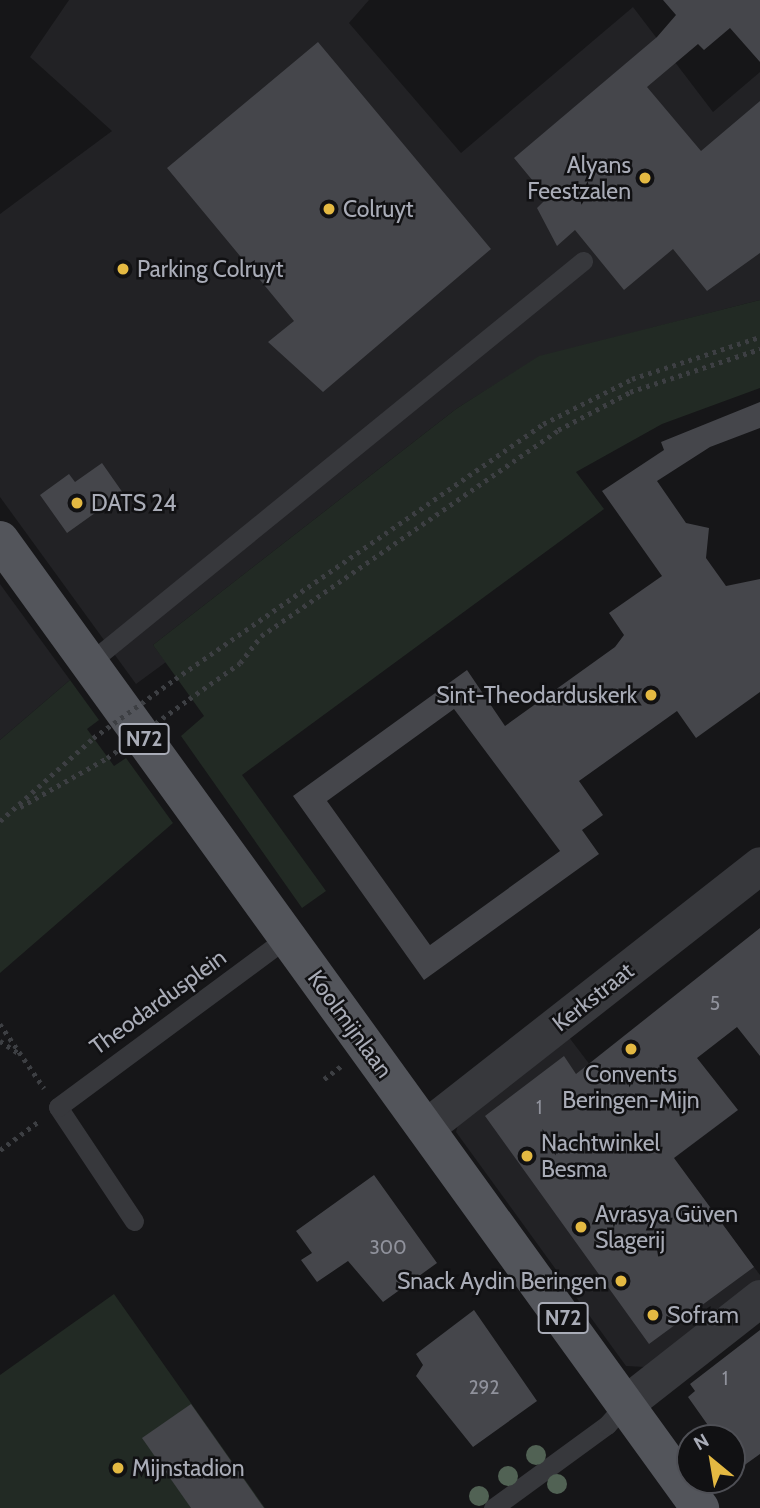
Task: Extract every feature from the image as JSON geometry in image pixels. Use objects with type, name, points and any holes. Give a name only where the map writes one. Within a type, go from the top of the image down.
[{"type":"main road","name":"Koolmijnlaan","points":[[0,540],[700,1508]]},
{"type":"street","name":"Kerkstraat","points":[[425,1128],[760,864]]},
{"type":"street","points":[[625,1404],[760,1298]]},
{"type":"lane","points":[[89,663],[583,261]]},
{"type":"lane","name":"Theodardusplein","points":[[58,1107],[288,937]]},
{"type":"lane","points":[[58,1107],[134,1221]]},
{"type":"lane","points":[[493,1508],[607,1425],[625,1404]]},
{"type":"path","points":[[0,821],[93,738],[543,424],[632,379],[760,337]]},
{"type":"path","points":[[8,815],[107,758],[240,663],[261,636],[558,430],[630,392],[760,349]]},
{"type":"path","points":[[0,1024],[58,1107],[0,1150]]},
{"type":"path","points":[[0,1041],[22,1055]]},
{"type":"shaded area","points":[[69,0],[369,0],[349,23],[461,153],[633,7],[713,112],[760,72],[760,300],[539,357],[456,409],[153,645],[166,662],[136,684],[0,497],[0,214],[112,131],[30,57]]},
{"type":"shaded area","points":[[760,300],[760,388],[662,424],[576,472],[604,509],[242,775],[326,891],[302,908],[181,736],[204,716],[153,645],[456,409],[539,356]]},
{"type":"shaded area","points":[[0,584],[70,680],[0,740]]},
{"type":"shaded area","points":[[70,680],[99,720],[87,729],[114,766],[126,758],[173,823],[0,973],[0,740]]},
{"type":"shaded area","points":[[565,1032],[689,1195],[697,1190],[760,1275],[760,1283],[645,1367],[626,1366],[456,1132],[459,1120]]},
{"type":"shaded area","name":"Mijnstadion","points":[[114,1294],[265,1508],[0,1508],[0,1375]]},
{"type":"building","name":"Alyans Feestzalen","points":[[663,0],[760,0],[760,62],[730,28],[704,50],[698,44],[647,87],[701,151],[760,101],[760,253],[707,291],[673,249],[624,290],[575,230],[557,246],[537,208],[547,198],[514,158],[657,37],[676,15]]},
{"type":"building","name":"Colruyt","points":[[318,42],[491,249],[323,392],[268,342],[294,321],[167,168]]},
{"type":"building","points":[[760,402],[760,428],[710,447],[657,481],[686,523],[709,528],[706,558],[726,586],[760,579],[760,692],[696,738],[677,711],[579,781],[603,815],[582,830],[599,854],[424,980],[293,796],[467,670],[505,726],[615,647],[624,635],[609,613],[662,576],[602,491],[664,450],[661,442]],"holes":[[[454,709],[560,851],[430,945],[327,801]]]},
{"type":"building","name":"DATS 24","points":[[102,463],[123,493],[67,533],[40,495],[69,474],[75,482]]},
{"type":"building","points":[[760,928],[760,1056],[737,1027],[697,1058],[738,1110],[674,1158],[754,1267],[649,1344],[485,1116],[564,1056],[576,1074]]},
{"type":"building","points":[[374,1175],[437,1263],[383,1302],[348,1261],[317,1282],[301,1260],[312,1253],[296,1231]]},
{"type":"building","points":[[474,1310],[537,1401],[473,1447],[416,1376],[423,1365],[416,1354]]},
{"type":"building","points":[[760,1330],[760,1454],[746,1464],[746,1424],[707,1424],[688,1397],[695,1391],[690,1384]]},
{"type":"building","points":[[191,1404],[264,1508],[191,1508],[142,1438]]},
{"type":"place","name":"Alyans Feestzalen","points":[[645,178]]},
{"type":"place","name":"Colruyt","points":[[329,209]]},
{"type":"place","name":"Parking Colruyt","points":[[123,269]]},
{"type":"place","name":"DATS 24","points":[[77,503]]},
{"type":"place","name":"Sint-Theodarduskerk","points":[[651,695]]},
{"type":"place","name":"Convents Beringen-Mijn","points":[[631,1049]]},
{"type":"place","name":"Nachtwinkel Besma","points":[[527,1156]]},
{"type":"place","name":"Avrasya Güven Slagerij","points":[[581,1227]]},
{"type":"place","name":"Snack Aydin Beringen","points":[[621,1281]]},
{"type":"place","name":"Sofram","points":[[653,1315]]},
{"type":"place","name":"Mijnstadion","points":[[118,1468]]}]
